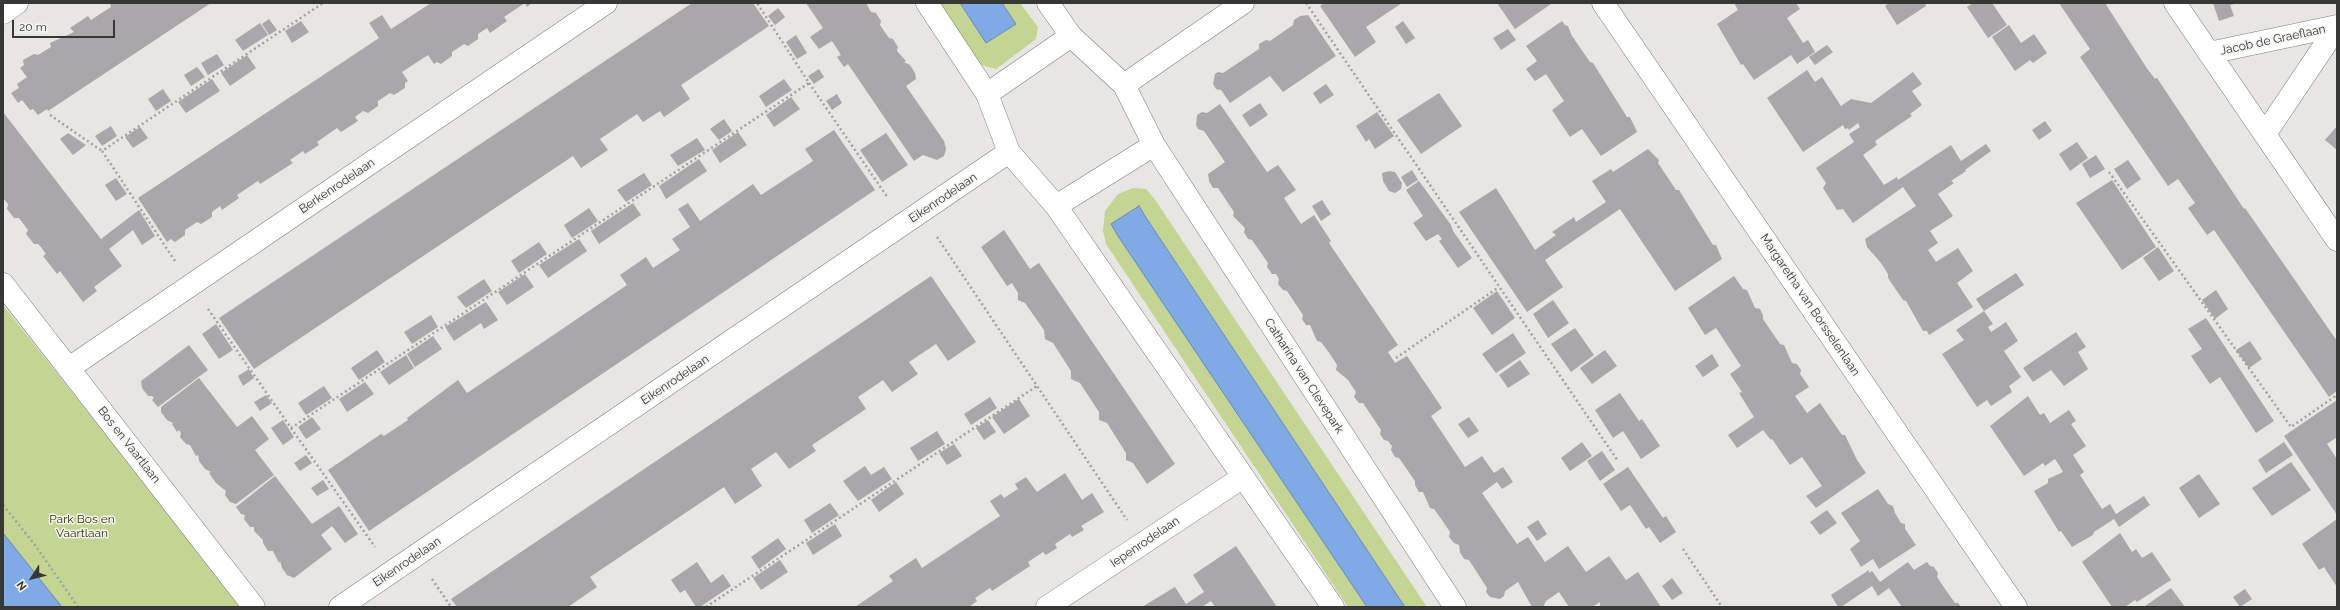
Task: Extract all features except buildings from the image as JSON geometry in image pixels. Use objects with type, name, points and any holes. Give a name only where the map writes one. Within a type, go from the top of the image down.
[{"type":"street","points":[[3,13],[17,3]]},
{"type":"street","name":"Berkenrodelaan","points":[[69,368],[606,3]]},
{"type":"street","points":[[927,3],[987,94],[1009,152],[1056,206],[1333,607]]},
{"type":"street","points":[[1048,3],[1071,36],[1124,85],[1243,3]]},
{"type":"street","name":"Margaretha van Borsselenlaan","points":[[1603,3],[2016,607]]},
{"type":"street","name":"Jacob de Graeflaan","points":[[2175,3],[2337,240]]},
{"type":"street","name":"Jacob de Graeflaan","points":[[2210,54],[2337,26]]},
{"type":"street","name":"Jacob de Graeflaan","points":[[2265,134],[2337,26]]},
{"type":"street","points":[[987,94],[1071,36]]},
{"type":"street","name":"Catharina van Clevepark","points":[[1124,85],[1154,145],[1455,607]]},
{"type":"street","points":[[1056,206],[1154,145]]},
{"type":"street","name":"Eikenrodelaan","points":[[340,607],[1009,152]]},
{"type":"street","name":"Bos en Vaartlaan","points":[[3,284],[254,607]]},
{"type":"street","name":"Iepenrodelaan","points":[[1047,607],[1243,477]]},
{"type":"path","points":[[102,151],[323,3]]},
{"type":"path","points":[[757,3],[809,83],[913,218],[1037,386],[1143,543]]},
{"type":"path","points":[[1306,3],[1618,461]]},
{"type":"path","points":[[291,428],[809,83]]},
{"type":"path","points":[[50,115],[102,151],[191,285],[392,572]]},
{"type":"path","points":[[2110,172],[2291,427],[2337,395]]},
{"type":"path","points":[[1396,358],[1500,287]]},
{"type":"path","points":[[706,607],[1037,386]]},
{"type":"path","points":[[3,505],[35,546],[78,607]]},
{"type":"path","points":[[1683,549],[1722,607]]},
{"type":"green space","points":[[938,3],[960,3],[986,43],[1016,24],[1002,3],[1020,3],[1038,27],[1036,39],[996,69],[982,65],[967,50]]},
{"type":"green space","points":[[1133,188],[1146,189],[1156,201],[1427,607],[1405,607],[1139,206],[1111,224],[1367,607],[1348,607],[1106,244],[1103,231],[1105,211],[1118,194]]},
{"type":"green space","name":"Park Bos en Vaartlaan","points":[[3,305],[242,607],[49,607],[3,548]]},
{"type":"water","points":[[960,3],[1002,3],[1016,24],[986,43]]},
{"type":"water","points":[[1139,206],[1405,607],[1367,607],[1118,236],[1111,224]]},
{"type":"water","points":[[3,533],[62,607],[3,607]]}]
